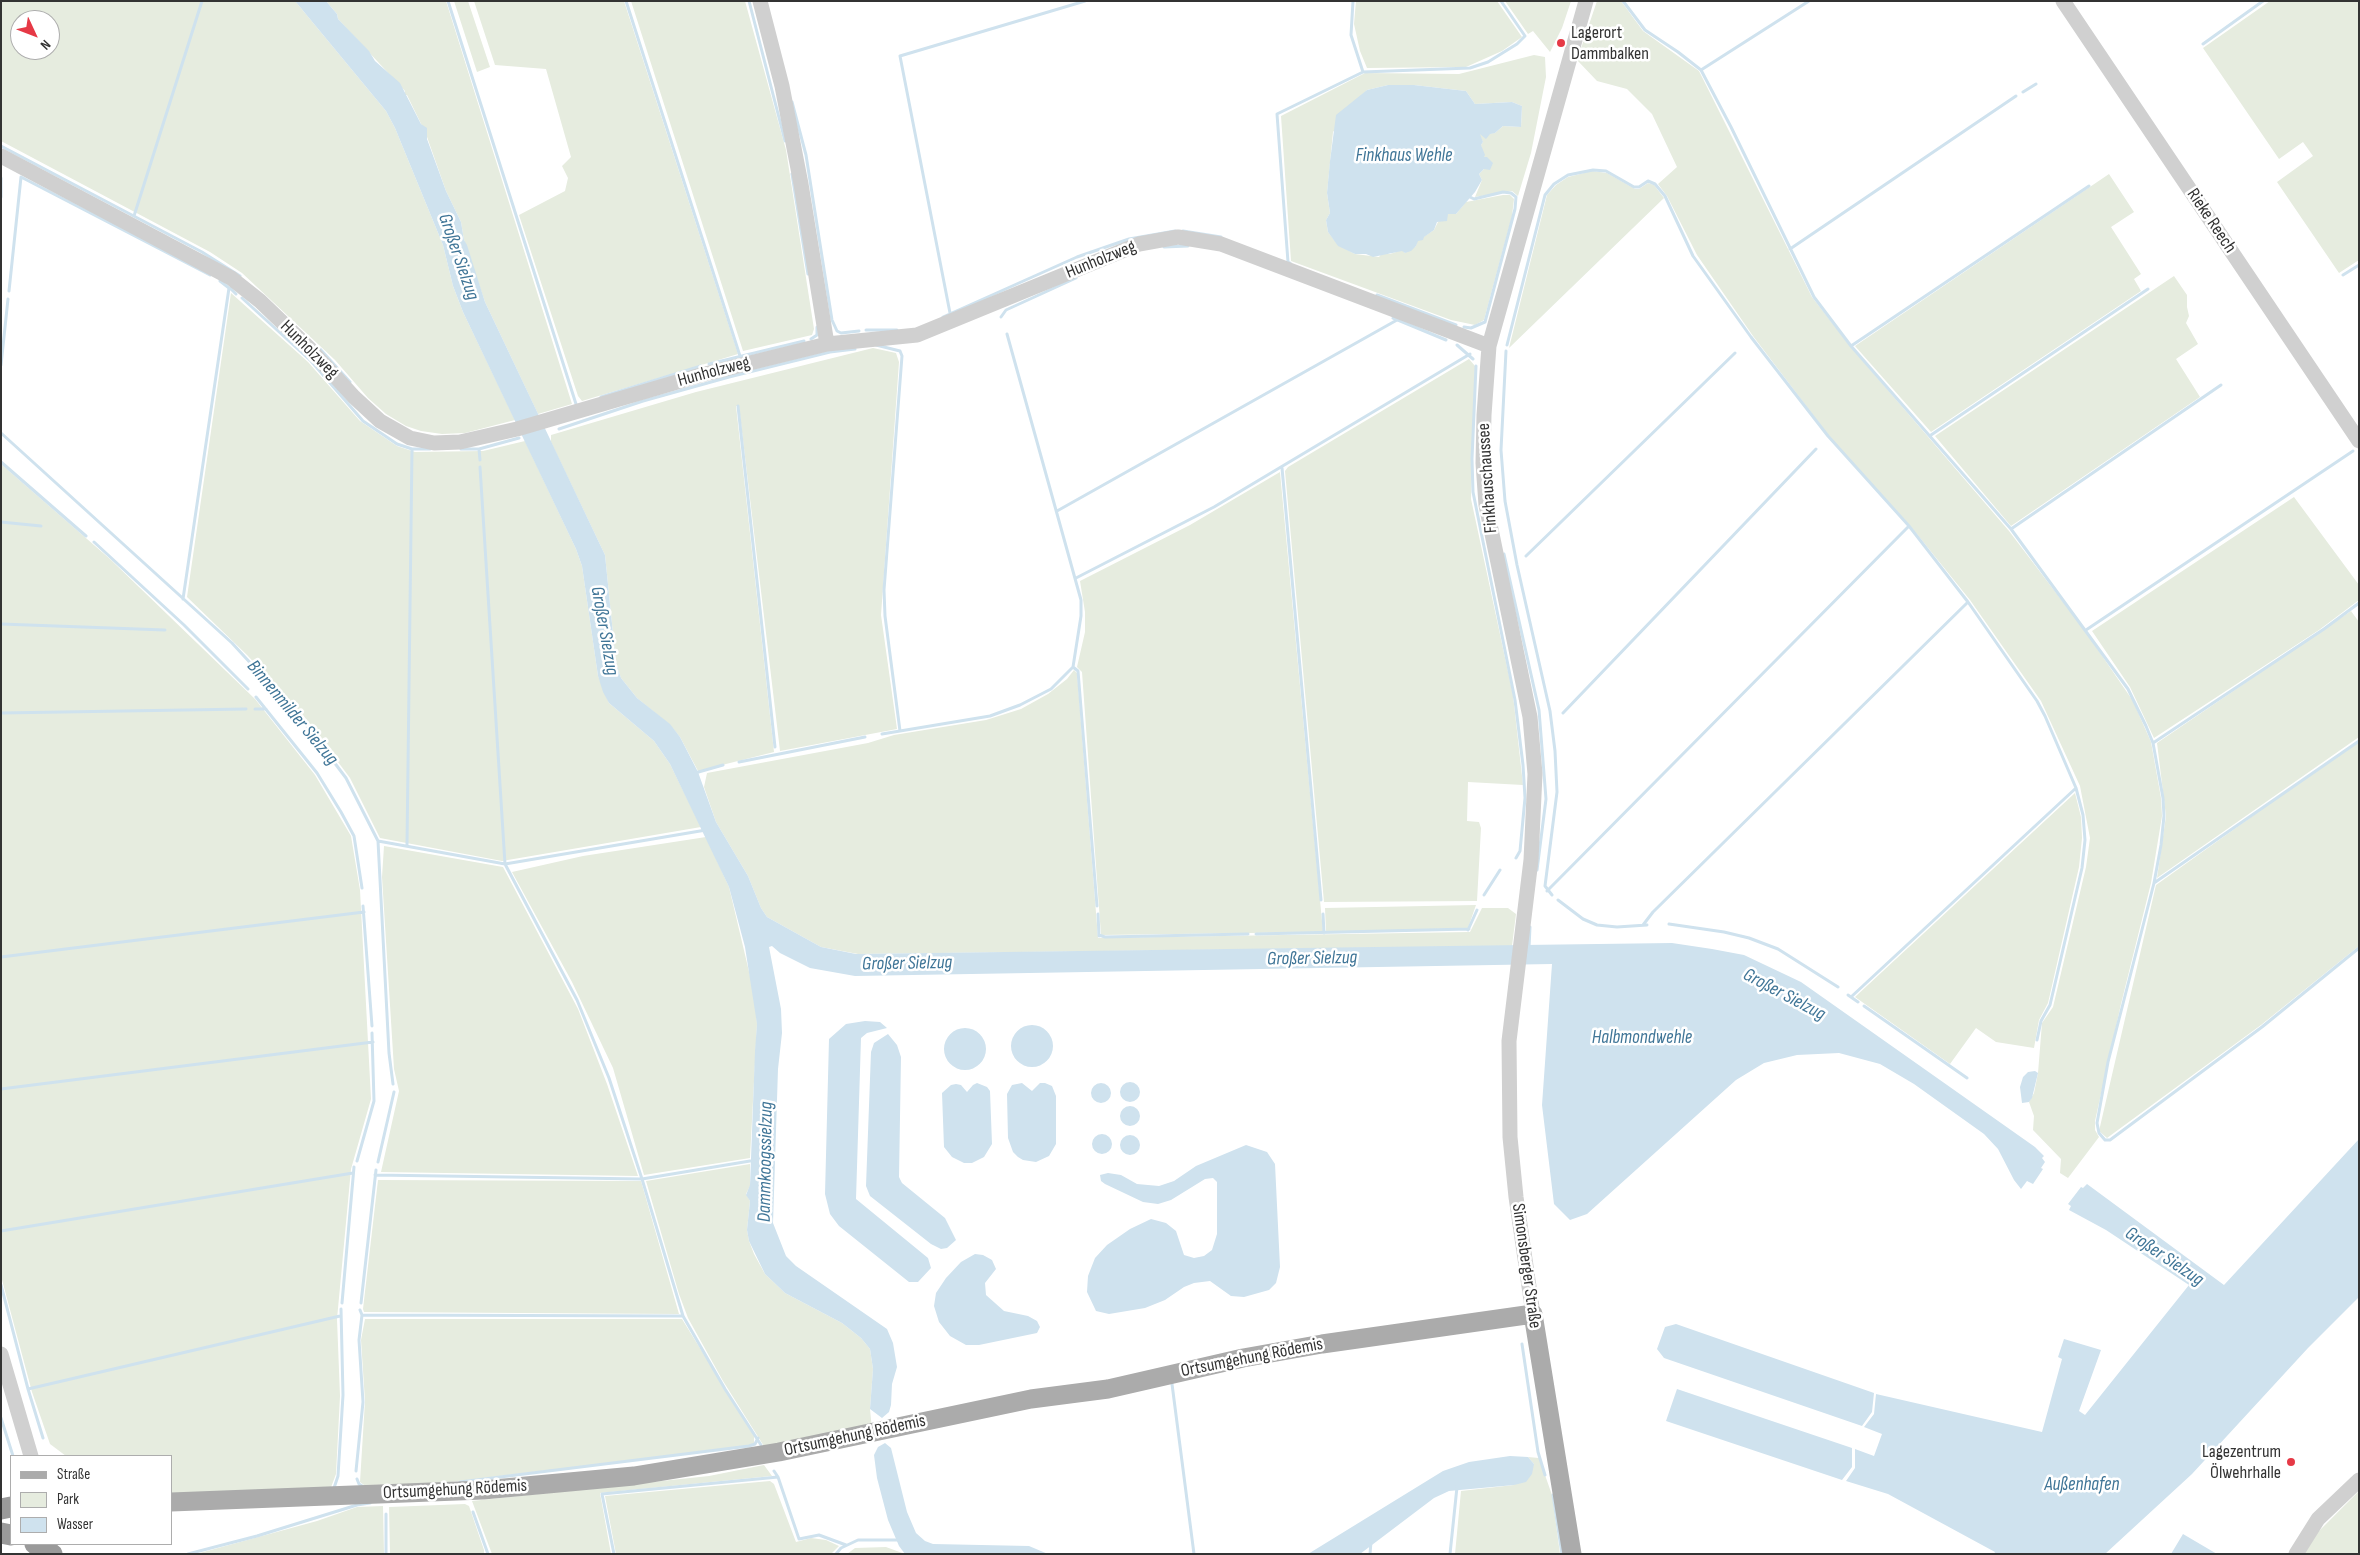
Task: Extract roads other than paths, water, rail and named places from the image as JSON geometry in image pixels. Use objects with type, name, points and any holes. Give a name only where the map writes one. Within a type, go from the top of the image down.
[{"type":"highway","points":[[37,1545],[52,1554]]},
{"type":"main road","name":"Ortsumgehung Rödemis","points":[[172,1502],[483,1490],[634,1476],[779,1452],[1031,1399],[1108,1389],[1243,1358],[1322,1344],[1532,1314]]},
{"type":"main road","name":"Simonsberger Straße","points":[[1532,1314],[1572,1554]]},
{"type":"street","points":[[760,1],[790,125],[827,344]]},
{"type":"street","name":"Finkhauschaussee","points":[[1516,977],[1520,934],[1531,860],[1535,774],[1530,716],[1486,505],[1483,463],[1484,415],[1489,346],[1586,1]]},
{"type":"street","name":"Rieke Reech","points":[[2063,1],[2359,441]]},
{"type":"street","name":"Hunholzweg","points":[[1,156],[232,278],[310,349],[354,397],[380,421],[410,438],[434,443],[460,442],[517,429],[701,375],[827,344],[918,335],[1139,244],[1178,238],[1221,244],[1489,346]]},
{"type":"street","name":"Simonsberger Straße","points":[[1516,977],[1509,1041],[1510,1137],[1532,1314]]},
{"type":"street","points":[[1,1354],[31,1455]]},
{"type":"street","points":[[2296,1554],[2318,1519],[2359,1480]]},
{"type":"water","points":[[295,1],[326,1],[337,14],[338,19],[369,51],[375,61],[400,83],[421,124],[427,128],[427,139],[446,191],[461,222],[464,240],[485,302],[605,555],[616,663],[621,678],[637,698],[670,724],[680,737],[698,772],[716,822],[748,876],[761,908],[767,917],[821,947],[856,954],[1672,943],[1744,955],[1801,982],[2035,1147],[2044,1156],[2042,1158],[2045,1162],[2041,1168],[2043,1169],[2033,1184],[2027,1181],[2021,1189],[2014,1180],[1998,1149],[1984,1134],[1914,1084],[1880,1064],[1839,1053],[1797,1055],[1764,1063],[1736,1080],[1587,1214],[1570,1220],[1554,1204],[1542,1105],[1552,964],[855,976],[810,968],[780,953],[772,946],[769,947],[781,1009],[782,1033],[778,1069],[773,1223],[786,1256],[796,1266],[887,1329],[893,1343],[897,1367],[892,1384],[889,1412],[882,1418],[870,1409],[873,1369],[870,1349],[861,1338],[842,1323],[785,1293],[765,1274],[749,1241],[747,1230],[750,1201],[746,1195],[750,1185],[757,1024],[745,947],[729,887],[670,764],[654,741],[609,703],[603,692],[598,676],[582,566],[576,549],[463,312],[453,286],[443,245],[395,128],[386,111]]},
{"type":"water","name":"Finkhaus Wehle","points":[[1388,85],[1414,85],[1466,91],[1475,104],[1512,102],[1522,106],[1521,127],[1503,126],[1495,133],[1490,134],[1486,139],[1480,134],[1483,142],[1481,145],[1484,157],[1487,157],[1493,163],[1490,170],[1484,169],[1479,174],[1482,180],[1475,192],[1456,214],[1448,214],[1447,221],[1437,222],[1434,230],[1424,237],[1423,240],[1418,241],[1411,251],[1373,257],[1366,254],[1355,254],[1338,246],[1328,232],[1326,220],[1330,213],[1327,193],[1336,115],[1367,90]]},
{"type":"water","points":[[865,1021],[880,1022],[887,1028],[867,1033],[861,1038],[856,1199],[928,1258],[931,1268],[918,1282],[909,1282],[839,1226],[830,1214],[825,1194],[829,1039],[846,1024]]},
{"type":"water","points":[[1036,1025],[1044,1028],[1050,1034],[1053,1046],[1050,1058],[1044,1064],[1028,1067],[1020,1064],[1014,1058],[1011,1042],[1014,1034],[1020,1028]]},
{"type":"water","points":[[969,1028],[977,1031],[983,1037],[986,1049],[983,1061],[977,1067],[961,1070],[953,1067],[947,1061],[944,1045],[947,1037],[953,1031]]},
{"type":"water","points":[[888,1034],[897,1045],[901,1057],[899,1177],[902,1183],[945,1218],[956,1240],[947,1248],[941,1249],[931,1244],[870,1196],[866,1186],[871,1052],[874,1043]]},
{"type":"water","points":[[2035,1071],[2038,1073],[2032,1098],[2029,1102],[2022,1103],[2020,1087],[2023,1077],[2028,1072]]},
{"type":"water","points":[[1130,1082],[1137,1085],[1140,1092],[1137,1099],[1130,1102],[1123,1099],[1120,1092],[1123,1085]]},
{"type":"water","points":[[977,1083],[987,1087],[990,1091],[992,1144],[984,1157],[972,1163],[964,1163],[952,1157],[944,1147],[942,1093],[951,1085],[956,1084],[961,1085],[967,1092]]},
{"type":"water","points":[[1022,1083],[1032,1091],[1040,1083],[1045,1083],[1052,1086],[1056,1096],[1056,1144],[1049,1156],[1036,1162],[1023,1160],[1018,1157],[1013,1152],[1008,1138],[1007,1094],[1012,1085]]},
{"type":"water","points":[[1097,1083],[1105,1083],[1111,1089],[1111,1097],[1105,1103],[1097,1103],[1091,1097],[1091,1089]]},
{"type":"water","points":[[1130,1106],[1137,1109],[1140,1116],[1137,1123],[1130,1126],[1123,1123],[1120,1116],[1123,1109]]},
{"type":"water","points":[[1098,1134],[1106,1134],[1112,1140],[1112,1148],[1106,1154],[1098,1154],[1092,1148],[1092,1140]]},
{"type":"water","points":[[1130,1135],[1137,1138],[1140,1145],[1137,1152],[1130,1155],[1123,1152],[1120,1145],[1123,1138]]},
{"type":"water","name":"Außenhafen","points":[[2359,1139],[2359,1297],[2308,1348],[2192,1474],[2105,1554],[1994,1554],[1995,1552],[1888,1494],[1846,1481],[1855,1468],[1855,1449],[1874,1456],[1882,1434],[1864,1427],[1874,1414],[1876,1394],[2042,1432],[2062,1359],[2058,1357],[2064,1339],[2101,1350],[2079,1411],[2085,1415],[2189,1285],[2106,1230],[2069,1210],[2071,1206],[2068,1204],[2081,1187],[2083,1188],[2087,1184],[2224,1285]]},
{"type":"water","points":[[1246,1145],[1267,1152],[1275,1164],[1280,1267],[1276,1283],[1269,1290],[1244,1297],[1231,1296],[1210,1281],[1194,1283],[1184,1287],[1165,1300],[1145,1308],[1109,1314],[1096,1311],[1087,1292],[1088,1276],[1095,1258],[1107,1245],[1130,1229],[1151,1219],[1166,1223],[1176,1231],[1184,1255],[1194,1258],[1204,1256],[1212,1250],[1217,1234],[1217,1182],[1213,1178],[1205,1179],[1171,1200],[1158,1204],[1143,1202],[1105,1184],[1101,1181],[1100,1175],[1108,1173],[1121,1175],[1137,1184],[1159,1186],[1174,1181],[1196,1166]]},
{"type":"water","points":[[975,1254],[983,1255],[992,1260],[996,1269],[985,1283],[986,1295],[1004,1311],[1028,1316],[1037,1321],[1040,1327],[1037,1333],[979,1345],[966,1345],[950,1336],[939,1322],[934,1306],[936,1293],[946,1278],[961,1262]]},
{"type":"water","points":[[1676,1324],[1874,1393],[1872,1412],[1862,1426],[1664,1358],[1657,1349],[1665,1327]]},
{"type":"water","points":[[1677,1389],[1852,1448],[1852,1467],[1842,1480],[1666,1421]]},
{"type":"water","points":[[885,1443],[891,1448],[907,1512],[916,1533],[925,1541],[933,1544],[1029,1546],[1048,1554],[905,1554],[899,1546],[888,1520],[877,1478],[874,1455],[878,1447]]},
{"type":"water","points":[[1510,1456],[1528,1457],[1534,1464],[1532,1474],[1526,1482],[1514,1485],[1449,1491],[1434,1498],[1360,1554],[1308,1554],[1443,1471],[1469,1462]]},
{"type":"water","points":[[2183,1534],[2217,1554],[2171,1554]]},
{"type":"waterway","points":[[134,216],[202,1]]},
{"type":"waterway","points":[[448,1],[576,404]]},
{"type":"waterway","points":[[626,1],[740,356]]},
{"type":"waterway","points":[[749,1],[785,141]]},
{"type":"waterway","points":[[950,313],[900,56],[1085,1]]},
{"type":"waterway","points":[[1290,263],[1288,262],[1277,114],[1363,72],[1351,35],[1353,1]]},
{"type":"waterway","points":[[1363,72],[1470,68],[1488,62],[1517,44],[1525,36],[1501,1]]},
{"type":"waterway","points":[[1623,1],[1645,30],[1701,70],[1814,297],[1851,346],[2011,529],[2128,689],[2146,726],[2153,743],[2163,798],[2164,816],[2161,845],[2154,883],[2108,1062],[2097,1123],[2099,1133],[2105,1140],[2110,1140],[2262,1027],[2359,948]]},
{"type":"waterway","points":[[1701,70],[1809,1]]},
{"type":"waterway","points":[[2203,44],[2263,1]]},
{"type":"waterway","points":[[2023,92],[2036,84]]},
{"type":"waterway","points":[[1790,249],[2016,96]]},
{"type":"waterway","points":[[792,102],[806,155],[832,320],[837,331],[841,333],[859,331]]},
{"type":"waterway","points":[[1,146],[202,252],[240,276]]},
{"type":"waterway","points":[[1507,345],[1545,195],[1554,184],[1568,175],[1593,170],[1606,171],[1634,187],[1639,187],[1648,181],[1655,184],[1665,196],[1693,256],[1751,337],[1828,436],[1909,526],[1968,602],[2037,701],[2045,716],[2076,788],[2083,815],[2085,840],[2082,868],[2050,1005],[2041,1021],[2037,1040]]},
{"type":"waterway","points":[[792,174],[808,274]]},
{"type":"waterway","points":[[9,291],[21,177],[210,275]]},
{"type":"waterway","points":[[1,178],[1,197]]},
{"type":"waterway","points":[[1851,346],[2089,186]]},
{"type":"waterway","points":[[1464,327],[1471,328],[1485,322],[1515,209],[1516,197],[1511,193],[1503,192],[1474,199],[1470,197]]},
{"type":"waterway","points":[[943,317],[1077,257],[1129,239],[1175,231]]},
{"type":"waterway","points":[[1183,231],[1221,237]]},
{"type":"waterway","points":[[1164,247],[1188,246]]},
{"type":"waterway","points":[[2343,275],[2359,265]]},
{"type":"waterway","points":[[1001,317],[1006,310],[1076,278]]},
{"type":"waterway","points":[[183,599],[229,288],[220,281]]},
{"type":"waterway","points":[[230,288],[236,294]]},
{"type":"waterway","points":[[1931,435],[2148,289]]},
{"type":"waterway","points":[[1377,295],[1456,325]]},
{"type":"waterway","points":[[242,298],[311,361],[363,421],[397,444],[412,449],[430,449]]},
{"type":"waterway","points":[[1,365],[8,299]]},
{"type":"waterway","points":[[1393,318],[1446,340]]},
{"type":"waterway","points":[[1057,511],[1397,320]]},
{"type":"waterway","points":[[811,339],[817,335],[817,327]]},
{"type":"waterway","points":[[866,330],[897,330]]},
{"type":"waterway","points":[[882,734],[990,716],[1020,705],[1051,689],[1073,667],[1081,616],[1081,600],[1007,334]]},
{"type":"waterway","points":[[709,364],[804,341]]},
{"type":"waterway","points":[[876,345],[900,351],[902,356],[884,590],[885,616],[900,731]]},
{"type":"waterway","points":[[1457,345],[1473,359]]},
{"type":"waterway","points":[[320,349],[350,382]]},
{"type":"waterway","points":[[559,429],[643,401],[729,377],[830,352],[855,349]]},
{"type":"waterway","points":[[1506,351],[1501,450],[1505,501],[1517,565],[1550,711],[1555,751],[1557,792],[1545,886],[1552,895]]},
{"type":"waterway","points":[[1526,556],[1735,353]]},
{"type":"waterway","points":[[1076,578],[1214,507],[1470,354]]},
{"type":"waterway","points":[[601,397],[701,366]]},
{"type":"waterway","points":[[1476,366],[1472,459],[1473,492],[1515,700],[1523,765],[1525,798],[1520,851],[1516,858]]},
{"type":"waterway","points":[[2011,529],[2221,385]]},
{"type":"waterway","points":[[738,406],[775,747]]},
{"type":"waterway","name":"Binnenmilder Sielzug","points":[[1,433],[232,643],[300,717],[346,778],[378,841],[505,864],[706,830]]},
{"type":"waterway","points":[[461,449],[479,449],[519,438]]},
{"type":"waterway","points":[[407,845],[412,449]]},
{"type":"waterway","points":[[479,449],[480,460]]},
{"type":"waterway","points":[[1563,713],[1816,449]]},
{"type":"waterway","points":[[2086,630],[2353,451]]},
{"type":"waterway","points":[[1,462],[86,536]]},
{"type":"waterway","points":[[375,1175],[642,1179],[609,1078],[577,1000],[505,864],[480,467]]},
{"type":"waterway","points":[[1282,468],[1321,900]]},
{"type":"waterway","points":[[1,522],[41,526]]},
{"type":"waterway","points":[[1547,891],[1909,526]]},
{"type":"waterway","points":[[94,542],[184,625],[248,689]]},
{"type":"waterway","points":[[1504,554],[1539,710],[1546,799],[1537,870]]},
{"type":"waterway","points":[[1643,925],[1653,912],[1968,602]]},
{"type":"waterway","points":[[2153,743],[2324,629],[2359,603]]},
{"type":"waterway","points":[[1,624],[165,630]]},
{"type":"waterway","points":[[1073,667],[1078,671],[1097,906]]},
{"type":"waterway","points":[[256,697],[317,773],[341,812],[354,836],[362,888]]},
{"type":"waterway","points":[[1,713],[246,709]]},
{"type":"waterway","points":[[255,709],[266,709]]},
{"type":"waterway","points":[[739,762],[865,737]]},
{"type":"waterway","points":[[2154,883],[2359,741]]},
{"type":"waterway","points":[[695,773],[723,765]]},
{"type":"waterway","points":[[1851,997],[2076,788]]},
{"type":"waterway","points":[[378,841],[389,1053],[393,1084]]},
{"type":"waterway","points":[[1484,895],[1500,870]]},
{"type":"waterway","points":[[1558,900],[1583,919],[1597,925],[1617,927],[1647,925]]},
{"type":"waterway","points":[[363,906],[372,1026]]},
{"type":"waterway","points":[[1468,930],[1477,910]]},
{"type":"waterway","points":[[1,957],[364,912]]},
{"type":"waterway","points":[[1098,914],[1099,936]]},
{"type":"waterway","points":[[1323,914],[1324,933]]},
{"type":"waterway","points":[[1669,924],[1724,932],[1749,938],[1778,949],[1838,987]]},
{"type":"waterway","points":[[1529,948],[1530,927]]},
{"type":"waterway","points":[[1256,934],[1469,929]]},
{"type":"waterway","points":[[1099,935],[1105,937],[1248,934]]},
{"type":"waterway","points":[[1848,995],[1858,1002]]},
{"type":"waterway","points":[[1864,1006],[1967,1078]]},
{"type":"waterway","points":[[357,1161],[374,1101],[372,1033]]},
{"type":"waterway","points":[[1,1089],[373,1042]]},
{"type":"waterway","points":[[378,1162],[394,1092]]},
{"type":"waterway","name":"Dammkoogssielzug","points":[[750,1161],[642,1179],[683,1316],[725,1389],[761,1445]]},
{"type":"waterway","points":[[342,1303],[354,1167]]},
{"type":"waterway","points":[[361,1303],[376,1170]]},
{"type":"waterway","points":[[1,1231],[353,1173]]},
{"type":"waterway","points":[[1,1285],[28,1389],[340,1316]]},
{"type":"waterway","points":[[334,1488],[338,1476],[343,1395],[341,1309]]},
{"type":"waterway","points":[[356,1471],[363,1402],[359,1340],[362,1315],[360,1310]]},
{"type":"waterway","points":[[362,1315],[683,1316]]},
{"type":"waterway","points":[[1522,1344],[1538,1452],[1545,1475]]},
{"type":"waterway","points":[[1172,1384],[1194,1554]]},
{"type":"waterway","points":[[28,1389],[43,1438]]},
{"type":"waterway","points":[[1,1418],[13,1455]]},
{"type":"waterway","points":[[460,1482],[749,1446],[755,1444],[758,1438]]},
{"type":"waterway","points":[[774,1471],[778,1477]]},
{"type":"waterway","points":[[614,1554],[602,1494],[778,1477],[799,1539],[819,1535],[846,1545]]},
{"type":"waterway","points":[[357,1479],[359,1484],[364,1487]]},
{"type":"waterway","points":[[1450,1554],[1457,1487]]},
{"type":"waterway","points":[[1553,1495],[1562,1554]]},
{"type":"waterway","points":[[188,1554],[257,1536],[357,1505],[370,1503]]},
{"type":"waterway","points":[[473,1512],[488,1554]]},
{"type":"waterway","points":[[386,1514],[386,1554]]},
{"type":"waterway","points":[[836,1554],[841,1548],[858,1540],[901,1540]]},
{"type":"waterway","points":[[1370,1554],[1371,1542]]},
{"type":"place","name":"Lagerort Dammbalken","points":[[1561,43]]},
{"type":"place","name":"Lagezentrum Ölwehrhalle","points":[[2291,1462]]},
{"type":"water label","name":"Großer Sielzug","points":[[458,257]]},
{"type":"water label","name":"Großer Sielzug","points":[[604,631]]},
{"type":"water label","name":"Großer Sielzug","points":[[1312,959]]},
{"type":"water label","name":"Großer Sielzug","points":[[907,964]]},
{"type":"water label","name":"Großer Sielzug","points":[[1784,995]]},
{"type":"water label","name":"Halbmondwehle","points":[[1642,1038]]},
{"type":"water label","name":"Großer Sielzug","points":[[2164,1257]]}]
